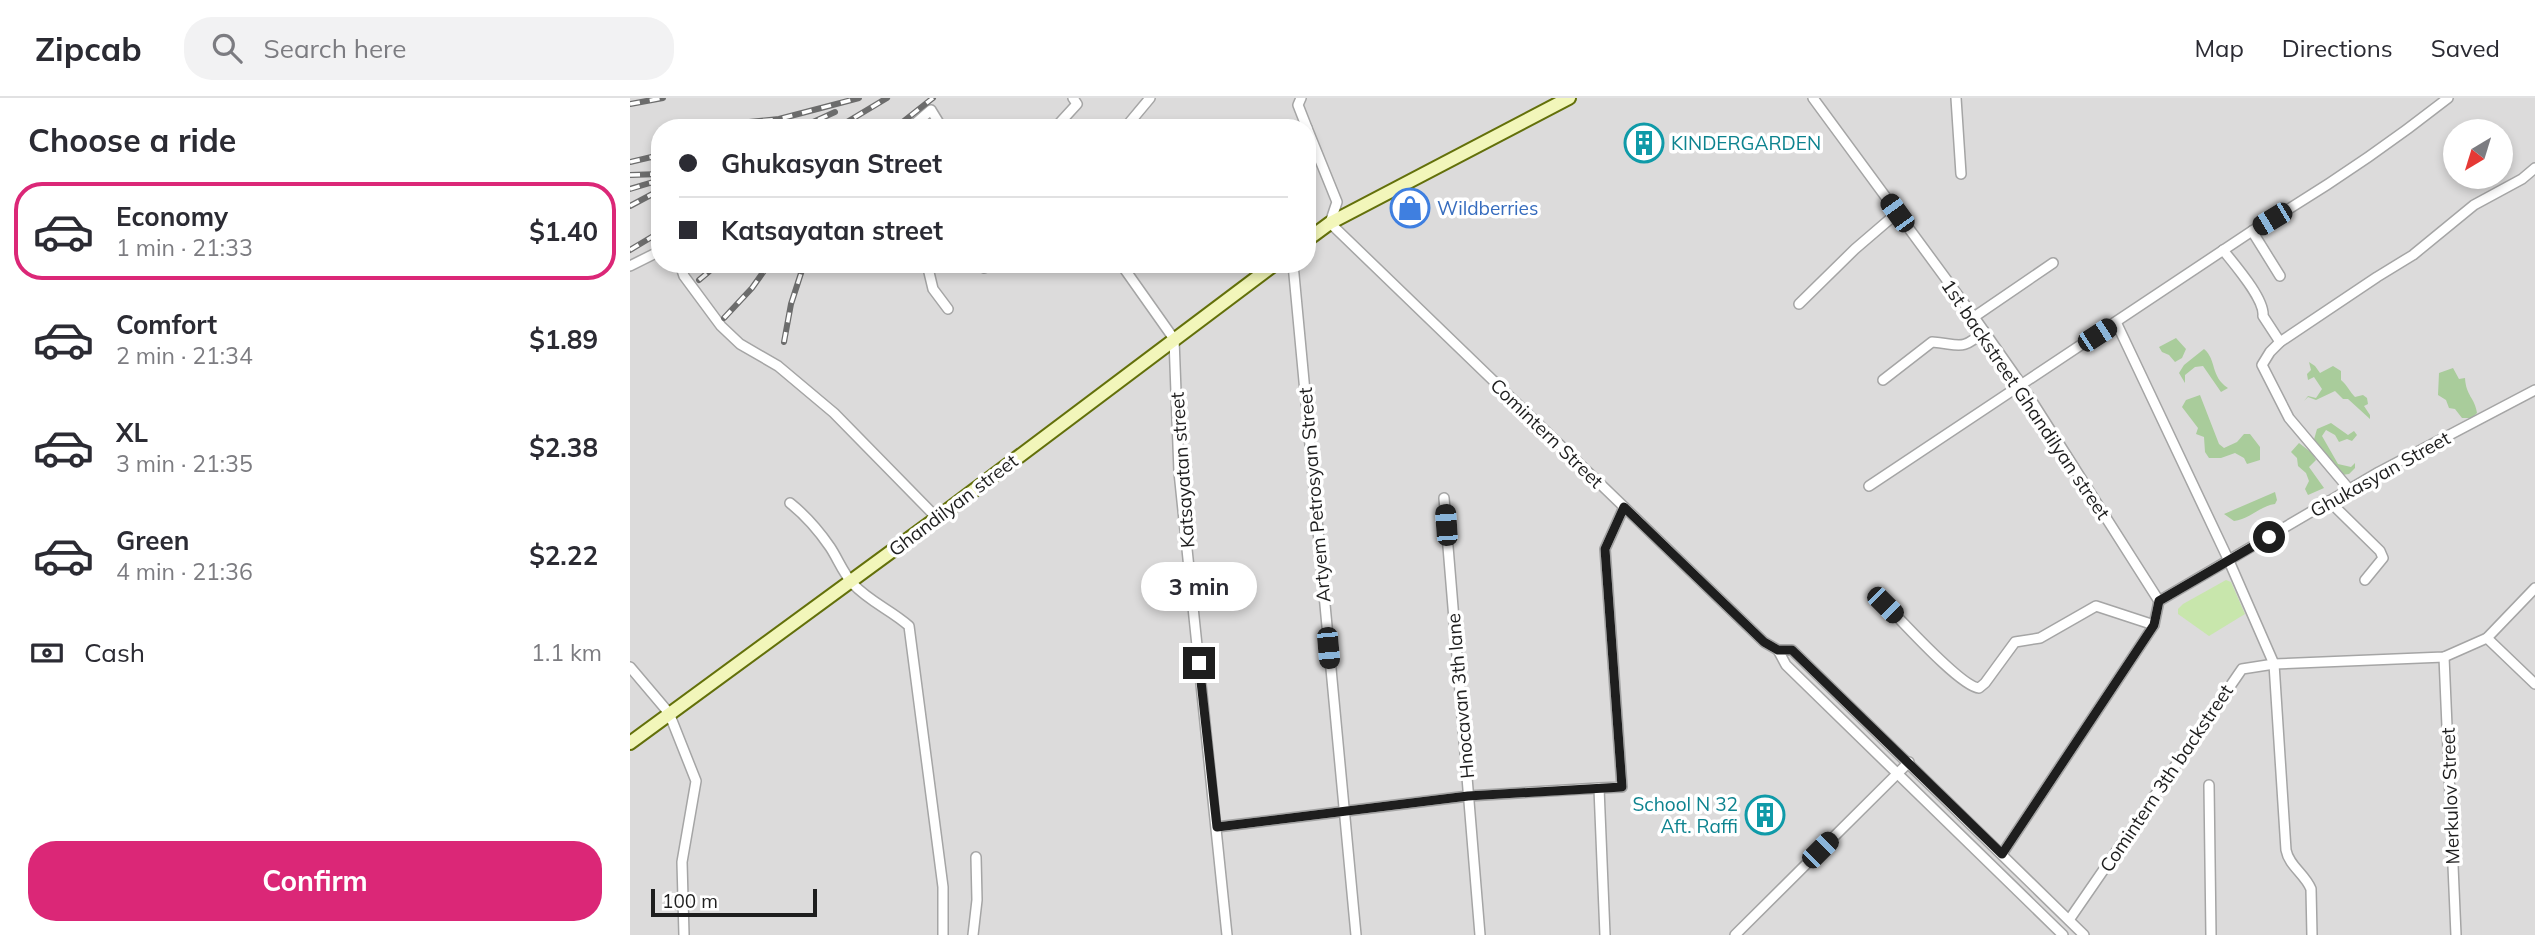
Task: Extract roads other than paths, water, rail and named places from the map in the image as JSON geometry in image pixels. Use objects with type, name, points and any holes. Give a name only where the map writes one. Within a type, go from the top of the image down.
[{"type":"main road","points":[[1316,233],[1330,223],[1569,98]]},
{"type":"main road","name":"Ghandilyan street","points":[[630,743],[937,518],[1263,273]]},
{"type":"street","points":[[1132,119],[1150,98]]},
{"type":"street","name":"1st backstreet Ghandilyan street","points":[[1813,98],[1975,317],[2021,384],[2159,601]]},
{"type":"street","points":[[1956,98],[1961,174]]},
{"type":"street","points":[[1869,486],[2223,250],[2293,207],[2422,119],[2448,98]]},
{"type":"street","points":[[1062,119],[1078,100]]},
{"type":"street","points":[[1297,100],[1304,119]]},
{"type":"street","points":[[920,119],[931,110],[936,119]]},
{"type":"street","points":[[1316,150],[1337,202],[1330,223]]},
{"type":"street","points":[[2349,489],[2289,418],[2262,365],[2280,342],[2413,255],[2474,205],[2522,179],[2535,168]]},
{"type":"street","points":[[1799,304],[1855,249],[1897,213]]},
{"type":"street","name":"Comintern Street","points":[[1330,223],[1764,642],[1778,650],[1792,650],[2084,935]]},
{"type":"street","points":[[2252,231],[2280,276]]},
{"type":"street","points":[[2223,250],[2257,298],[2264,311],[2263,316],[2280,342]]},
{"type":"street","points":[[630,267],[651,256]]},
{"type":"street","points":[[1975,317],[2053,263]]},
{"type":"street","points":[[683,273],[721,326],[740,344],[778,366],[834,413],[937,518]]},
{"type":"street","points":[[929,273],[933,289],[948,309]]},
{"type":"street","points":[[1127,273],[1174,339]]},
{"type":"street","name":"Artyem Petrosyan Street","points":[[1294,273],[1356,935]]},
{"type":"street","points":[[2116,323],[2229,561],[2274,664],[2286,850],[2288,858],[2311,889],[2312,935]]},
{"type":"street","points":[[1883,380],[1932,342],[1961,346],[1972,342],[1984,331]]},
{"type":"street","name":"Katsayatan street","points":[[1174,339],[1179,472],[1227,935]]},
{"type":"street","name":"Ghukasyan Street","points":[[2159,601],[2349,489],[2535,390]]},
{"type":"street","name":"Hnocavan 3th lane","points":[[1444,498],[1480,935]]},
{"type":"street","points":[[2329,501],[2380,551],[2382,558],[2365,580]]},
{"type":"street","points":[[790,503],[831,547],[850,581],[870,601],[898,616],[909,626],[943,887],[943,935]]},
{"type":"street","points":[[1217,827],[1468,796],[1622,787],[1605,549],[1624,507]]},
{"type":"street","points":[[2535,588],[2487,638],[2535,684]]},
{"type":"street","points":[[2002,854],[2154,625],[2159,601]]},
{"type":"street","points":[[1885,605],[1951,671],[1973,688],[1979,688],[1985,683],[2015,642],[2040,638],[2096,606],[2154,625]]},
{"type":"street","name":"Comintern 3th backstreet","points":[[2069,920],[2242,668],[2274,664],[2444,657],[2487,638]]},
{"type":"street","points":[[1778,650],[1786,665],[2063,935]]},
{"type":"street","name":"Merkulov Street","points":[[2444,657],[2456,935]]},
{"type":"street","points":[[630,667],[669,713],[696,781],[682,862],[684,935]]},
{"type":"street","points":[[1735,935],[1909,762]]},
{"type":"street","points":[[2209,785],[2211,935]]},
{"type":"street","points":[[1599,788],[1605,935]]},
{"type":"street","points":[[973,935],[977,900],[976,857]]},
{"type":"railway","points":[[630,104],[663,98]]},
{"type":"railway","points":[[779,119],[859,98]]},
{"type":"railway","points":[[852,119],[887,98]]},
{"type":"railway","points":[[906,119],[933,98]]},
{"type":"railway","points":[[820,119],[835,112]]},
{"type":"railway","points":[[630,162],[651,157]]},
{"type":"railway","points":[[630,175],[651,174]]},
{"type":"railway","points":[[630,189],[651,183]]},
{"type":"railway","points":[[630,206],[651,195]]},
{"type":"railway","points":[[630,250],[651,237]]},
{"type":"railway","points":[[699,280],[707,273]]},
{"type":"railway","points":[[724,318],[763,273]]},
{"type":"railway","points":[[784,342],[791,304],[801,273]]},
{"type":"place","name":"KINDERGARDEN","points":[[1644,143]]},
{"type":"place","name":"Wildberries","points":[[1410,208]]},
{"type":"place","name":"School N 32 Aft. Raffi","points":[[1765,815]]}]
